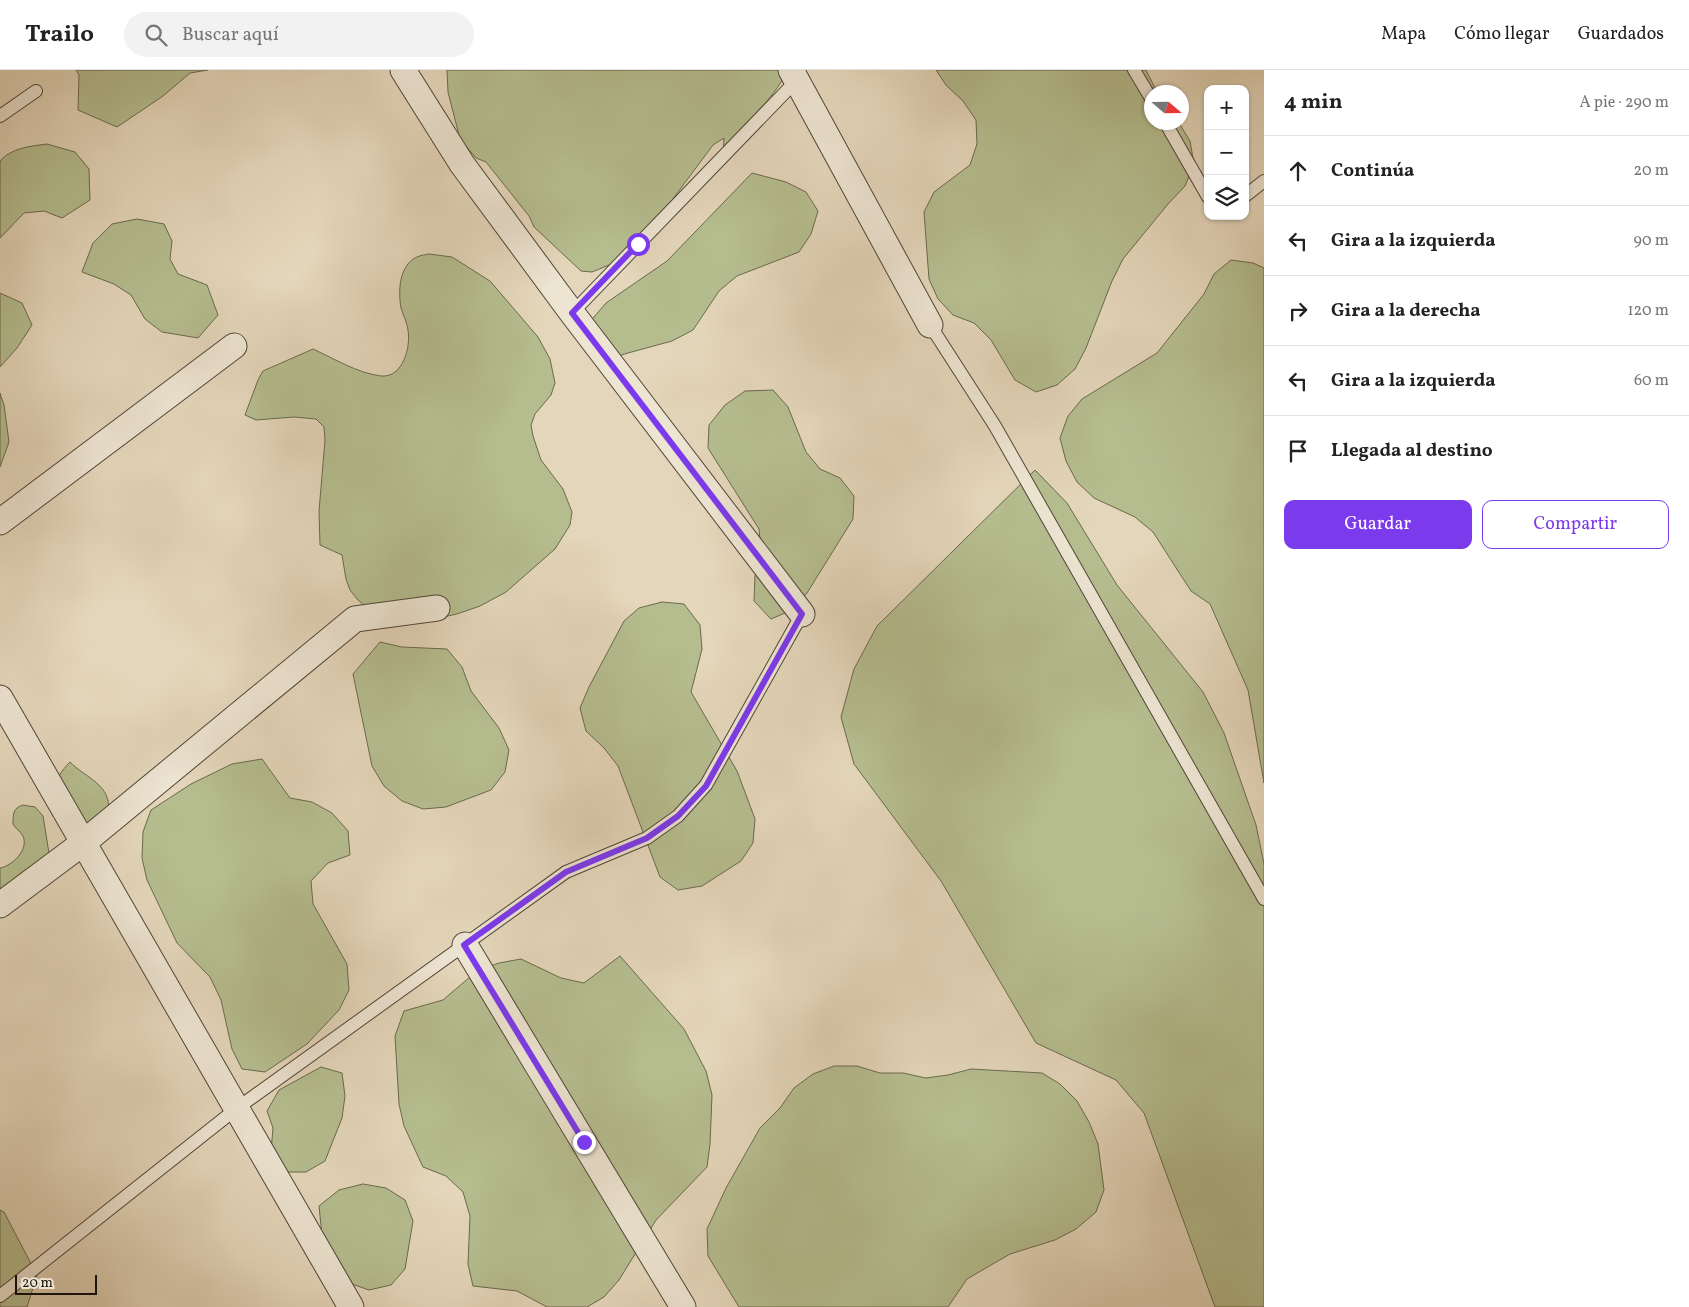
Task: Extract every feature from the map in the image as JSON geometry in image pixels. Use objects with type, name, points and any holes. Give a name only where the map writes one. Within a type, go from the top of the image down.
[{"type":"street","points":[[403,70],[462,164],[572,313],[802,614]]},
{"type":"street","points":[[794,75],[930,325]]},
{"type":"street","points":[[0,522],[234,346]]},
{"type":"street","points":[[0,905],[83,843],[355,619],[437,608]]},
{"type":"street","points":[[0,698],[351,1307]]},
{"type":"street","points":[[464,945],[683,1307]]},
{"type":"lane","points":[[1134,70],[1144,87]]},
{"type":"lane","points":[[572,313],[794,75]]},
{"type":"lane","points":[[0,116],[36,91]]},
{"type":"lane","points":[[1170,130],[1204,190]]},
{"type":"lane","points":[[1249,193],[1264,181]]},
{"type":"lane","points":[[930,325],[996,426],[1264,900]]},
{"type":"lane","points":[[0,1296],[236,1109],[566,872],[647,838],[678,816],[706,786],[802,614]]},
{"type":"green space","points":[[76,70],[208,70],[190,73],[163,96],[117,127],[78,110],[79,75]]},
{"type":"green space","points":[[447,70],[787,70],[774,93],[738,133],[723,155],[724,138],[713,145],[652,231],[619,261],[592,272],[581,271],[534,227],[529,216],[486,162],[476,158],[460,139],[448,92]]},
{"type":"green space","points":[[936,70],[1146,70],[1154,85],[1144,85],[1144,130],[1183,130],[1190,141],[1194,164],[1185,186],[1123,259],[1112,281],[1086,348],[1075,369],[1057,385],[1036,392],[1015,380],[991,340],[974,323],[953,315],[938,299],[929,279],[924,212],[934,192],[970,165],[977,144],[976,120],[963,101],[946,85]]},
{"type":"green space","points":[[47,144],[75,152],[89,169],[90,200],[62,218],[44,211],[24,213],[0,238],[0,161],[15,150]]},
{"type":"green space","points":[[752,173],[786,182],[806,192],[818,211],[811,234],[799,252],[737,276],[719,291],[693,330],[672,341],[606,360],[588,324],[606,303],[667,261]]},
{"type":"green space","points":[[137,219],[164,224],[172,241],[170,259],[178,274],[207,285],[218,315],[198,338],[162,332],[145,319],[131,295],[114,284],[82,272],[93,243],[112,224]]},
{"type":"green space","points":[[429,254],[452,257],[490,281],[538,337],[550,359],[555,383],[551,395],[535,414],[531,425],[533,436],[541,460],[563,489],[572,512],[570,525],[555,549],[506,592],[480,606],[457,614],[419,622],[366,607],[350,590],[342,555],[320,545],[319,511],[325,440],[324,427],[316,419],[294,417],[256,420],[245,415],[263,371],[313,349],[355,369],[372,374],[381,376],[395,372],[400,367],[407,353],[409,337],[400,301],[403,272],[406,266],[418,256]]},
{"type":"green space","points":[[1231,260],[1253,263],[1264,268],[1264,783],[1248,690],[1210,604],[1191,591],[1153,532],[1135,517],[1094,498],[1077,482],[1066,461],[1060,438],[1068,416],[1082,399],[1157,353],[1204,294],[1214,274]]},
{"type":"green space","points":[[0,293],[22,303],[32,325],[17,348],[0,367]]},
{"type":"green space","points":[[773,390],[788,407],[806,452],[820,469],[840,478],[854,496],[853,519],[807,593],[792,610],[771,619],[754,601],[755,576],[761,552],[759,529],[708,448],[709,425],[725,405],[745,391]]},
{"type":"green space","points":[[0,393],[4,405],[9,442],[0,467]]},
{"type":"green space","points":[[1035,470],[1067,503],[1117,585],[1203,692],[1224,733],[1256,825],[1264,864],[1264,1307],[1215,1307],[1144,1113],[1116,1080],[1036,1043],[941,881],[854,764],[841,717],[854,669],[877,626]]},
{"type":"green space","points":[[662,602],[684,604],[700,625],[702,649],[691,692],[737,771],[755,819],[753,843],[741,861],[702,886],[678,890],[660,877],[618,766],[604,748],[586,731],[580,708],[624,621],[639,608]]},
{"type":"green space","points":[[380,642],[402,647],[447,649],[462,667],[471,691],[499,728],[509,750],[505,772],[491,790],[446,807],[423,809],[402,801],[384,786],[372,766],[353,674]]},
{"type":"green space","points":[[262,759],[290,798],[312,802],[332,813],[348,831],[350,855],[328,863],[311,881],[313,904],[347,964],[349,990],[339,1010],[307,1044],[265,1072],[242,1069],[232,1049],[221,1000],[210,977],[177,943],[147,880],[142,858],[143,832],[151,810],[191,784],[232,764]]},
{"type":"green space","points":[[70,762],[96,782],[106,795],[108,812],[99,833],[58,823],[54,815],[51,807],[52,791],[59,775]]},
{"type":"green space","points":[[23,805],[35,807],[43,816],[49,853],[0,892],[0,868],[14,861],[24,847],[23,836],[13,824],[14,812]]},
{"type":"green space","points":[[620,956],[684,1029],[706,1071],[712,1095],[707,1167],[656,1220],[619,1280],[604,1297],[587,1307],[547,1307],[517,1291],[473,1286],[468,1264],[470,1216],[463,1192],[446,1176],[423,1167],[404,1126],[399,1104],[395,1036],[404,1011],[443,1000],[477,971],[499,963],[521,959],[561,978],[584,983]]},
{"type":"green space","points":[[834,1066],[857,1066],[880,1073],[903,1073],[926,1078],[971,1069],[1042,1073],[1060,1084],[1077,1101],[1089,1122],[1098,1144],[1104,1190],[1096,1212],[1076,1229],[1055,1240],[1010,1254],[967,1279],[948,1307],[739,1307],[708,1256],[707,1229],[726,1188],[760,1128],[780,1108],[794,1088],[813,1074]]},
{"type":"green space","points":[[321,1067],[342,1073],[345,1096],[342,1118],[325,1161],[306,1172],[284,1172],[271,1151],[273,1128],[267,1111],[279,1090]]},
{"type":"green space","points":[[363,1184],[386,1188],[405,1200],[413,1221],[405,1269],[391,1285],[369,1290],[346,1282],[323,1246],[319,1206],[339,1190]]},
{"type":"green space","points":[[0,1210],[4,1212],[37,1275],[27,1307],[0,1307]]},
{"type":"route","points":[[584,1142],[464,945],[566,872],[647,838],[678,816],[706,786],[802,614],[572,313],[638,244]]}]
